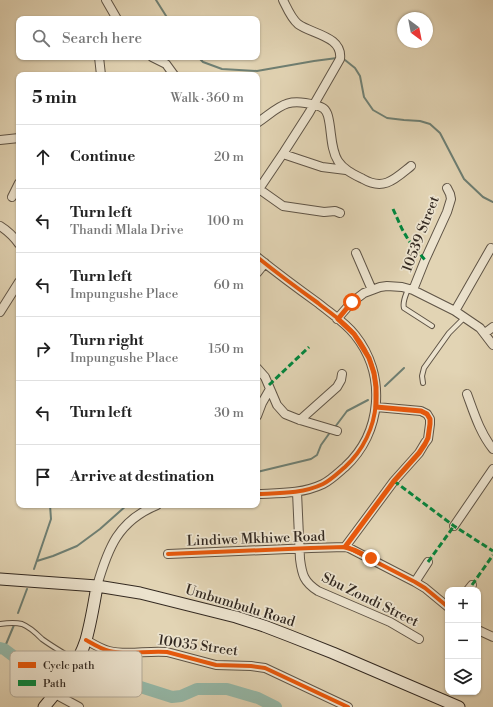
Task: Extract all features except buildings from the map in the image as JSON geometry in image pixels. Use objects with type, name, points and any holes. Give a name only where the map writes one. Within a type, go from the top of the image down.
[{"type":"main road","name":"Umbumbulu Road","points":[[0,579],[97,586],[140,592],[236,617],[264,626],[333,653],[459,707]]},
{"type":"main road","points":[[82,651],[86,640],[97,586]]},
{"type":"main road","points":[[44,707],[52,697]]},
{"type":"street","points":[[106,0],[115,16]]},
{"type":"street","points":[[260,188],[314,104],[341,56],[332,40],[303,27],[298,23],[291,16],[283,0]]},
{"type":"street","points":[[100,60],[101,72]]},
{"type":"street","points":[[158,60],[166,64],[172,72]]},
{"type":"street","points":[[260,120],[277,107],[290,103],[302,102],[321,106],[326,110],[336,157],[346,170]]},
{"type":"street","points":[[0,140],[16,138]]},
{"type":"street","points":[[283,154],[322,167],[346,170],[366,181],[378,184],[390,182],[411,166]]},
{"type":"street","name":"10539 Street","points":[[411,289],[447,212],[451,198],[447,188]]},
{"type":"street","points":[[12,197],[16,190]]},
{"type":"street","points":[[260,192],[283,206],[324,212],[340,212]]},
{"type":"street","points":[[0,226],[12,235],[16,240]]},
{"type":"street","points":[[454,311],[491,248]]},
{"type":"street","points":[[356,253],[372,290]]},
{"type":"street","points":[[260,259],[338,319],[354,334],[369,358],[374,373],[376,387],[376,407],[366,440],[358,453],[348,464],[322,484],[309,489],[297,492],[260,494]]},
{"type":"street","points":[[260,269],[265,263]]},
{"type":"street","points":[[338,319],[348,306],[358,297],[372,290],[387,286],[395,286],[411,289],[454,311],[473,323],[493,344]]},
{"type":"street","points":[[0,312],[16,287]]},
{"type":"street","points":[[484,333],[493,327]]},
{"type":"street","points":[[260,371],[265,377],[276,405],[281,411],[300,420],[337,431]]},
{"type":"street","points":[[300,420],[337,387],[341,380],[342,374]]},
{"type":"street","points":[[260,408],[270,389]]},
{"type":"street","points":[[467,394],[479,427],[493,449]]},
{"type":"street","points":[[345,547],[394,481],[422,448],[428,438],[430,419],[425,412],[376,407]]},
{"type":"street","points":[[454,526],[493,469]]},
{"type":"street","name":"Sbu Zondi Street","points":[[297,492],[299,549],[301,569],[305,580],[318,591],[390,622],[419,638]]},
{"type":"street","points":[[97,586],[108,551],[122,529],[140,513],[151,508]]},
{"type":"street","name":"Lindiwe Mkhiwe Road","points":[[168,554],[345,547],[354,550],[415,582],[445,605]]},
{"type":"street","points":[[415,582],[428,562]]},
{"type":"street","points":[[481,631],[493,637]]},
{"type":"street","name":"10035 Street","points":[[86,640],[102,648],[112,651]]},
{"type":"street","name":"10035 Street","points":[[142,652],[160,651],[216,665],[265,668],[348,707]]},
{"type":"street","points":[[61,697],[79,707]]},
{"type":"lane","points":[[411,289],[403,302],[404,308],[432,326]]},
{"type":"lane","points":[[423,383],[422,376],[424,368],[449,333],[464,318]]},
{"type":"lane","points":[[0,624],[16,623],[23,625],[31,629],[60,651]]},
{"type":"waterway","points":[[156,0],[166,16]]},
{"type":"waterway","points":[[201,60],[222,69],[257,71],[337,58]]},
{"type":"waterway","points":[[345,60],[355,68],[360,76],[364,97],[373,110],[387,118],[420,121],[430,124],[440,133],[464,179],[483,197],[493,202]]},
{"type":"waterway","points":[[385,386],[404,368]]},
{"type":"waterway","points":[[335,427],[347,411],[368,400]]},
{"type":"waterway","points":[[260,471],[311,459],[317,455],[321,445],[331,431]]},
{"type":"waterway","points":[[34,569],[51,519],[50,508]]},
{"type":"waterway","points":[[37,561],[77,546],[100,529],[124,508]]},
{"type":"waterway","points":[[18,613],[27,589]]},
{"type":"waterway","points":[[4,649],[14,625]]},
{"type":"waterway","points":[[0,648],[10,654]]},
{"type":"waterway","points":[[142,687],[172,697],[181,696],[197,689],[227,689],[258,698],[276,707]]},
{"type":"marked path","points":[[393,209],[409,241],[425,260]]},
{"type":"marked path","points":[[269,385],[309,347]]},
{"type":"marked path","points":[[394,481],[454,526],[493,551]]},
{"type":"marked path","points":[[428,562],[454,526]]},
{"type":"marked path","points":[[472,585],[493,555]]},
{"type":"cycle path","points":[[260,259],[347,326],[355,335],[365,351],[372,368],[376,385],[376,403],[373,421],[367,438],[345,467],[323,484],[307,490],[260,494]]},
{"type":"cycle path","points":[[168,554],[345,547],[415,582],[425,588],[445,605]]},
{"type":"cycle path","points":[[86,640],[109,651]]},
{"type":"cycle path","points":[[142,652],[167,652],[216,665],[265,668],[348,707]]},
{"type":"route","points":[[352,302],[338,319],[354,334],[369,358],[374,373],[376,407],[421,411],[425,412],[430,419],[428,438],[419,453],[394,481],[345,547],[371,558]]}]
